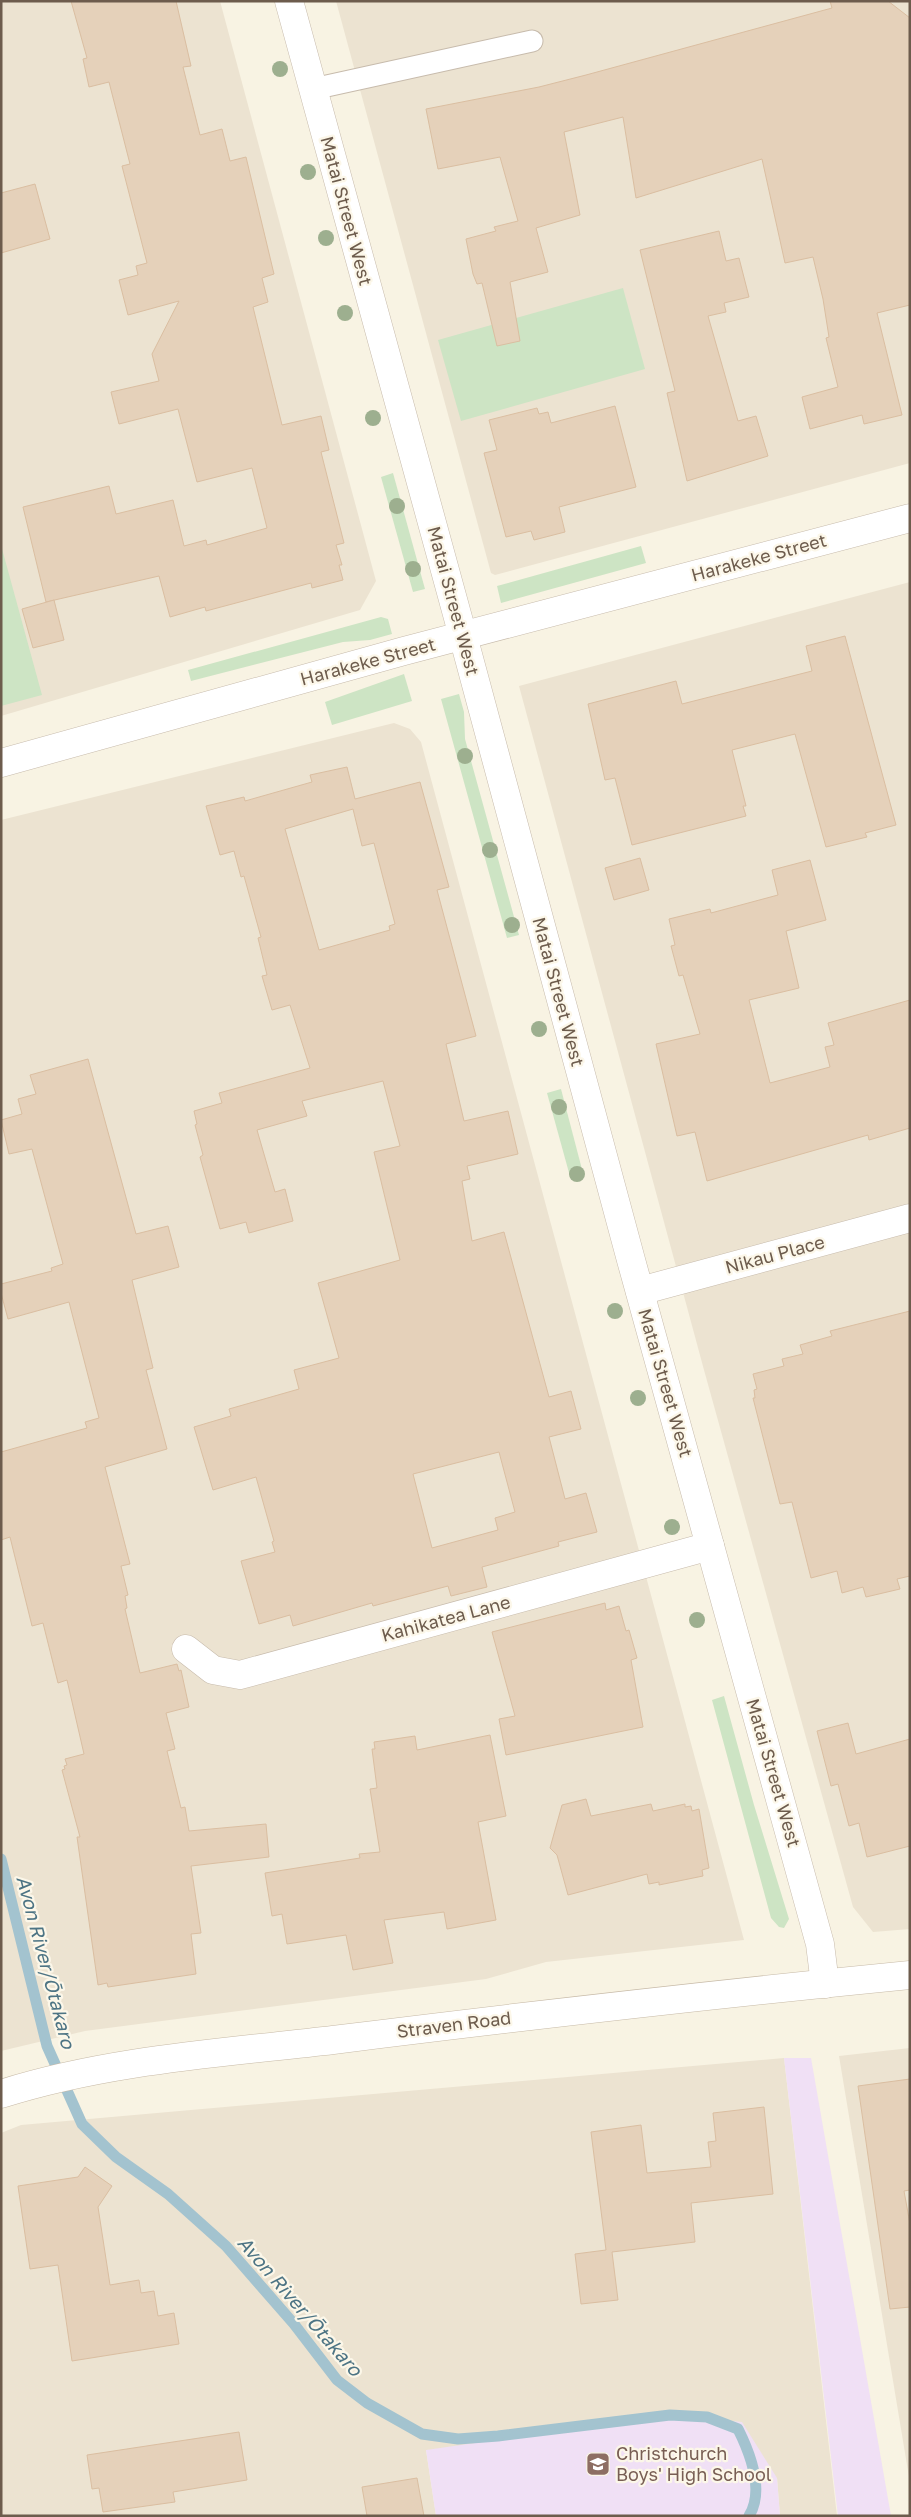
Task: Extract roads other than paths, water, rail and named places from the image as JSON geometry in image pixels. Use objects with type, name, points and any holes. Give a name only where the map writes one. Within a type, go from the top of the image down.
[{"type":"street","name":"Matai Street West","points":[[289,1],[820,1944],[825,1984]]},
{"type":"street","name":"Harakeke Street","points":[[1,763],[463,636],[910,518]]},
{"type":"street","name":"Nikau Place","points":[[640,1291],[910,1218]]},
{"type":"street","name":"Kahikatea Lane","points":[[186,1649],[212,1670],[240,1675],[710,1546]]},
{"type":"street","name":"Straven Road","points":[[10,2091],[47,2080],[98,2070],[465,2023],[910,1975]]},
{"type":"lane","points":[[313,90],[532,42]]},
{"type":"waterway","name":"Avon River/Ōtakaro","points":[[1,1859],[47,2046],[82,2124],[116,2157],[168,2194],[226,2246],[294,2324],[337,2380],[367,2403],[422,2434],[458,2439],[498,2436],[670,2415],[707,2417],[738,2429],[747,2449],[756,2483],[754,2506],[749,2516]]},
{"type":"place","name":"Christchurch Boys' High School","points":[[598,2464]]}]
